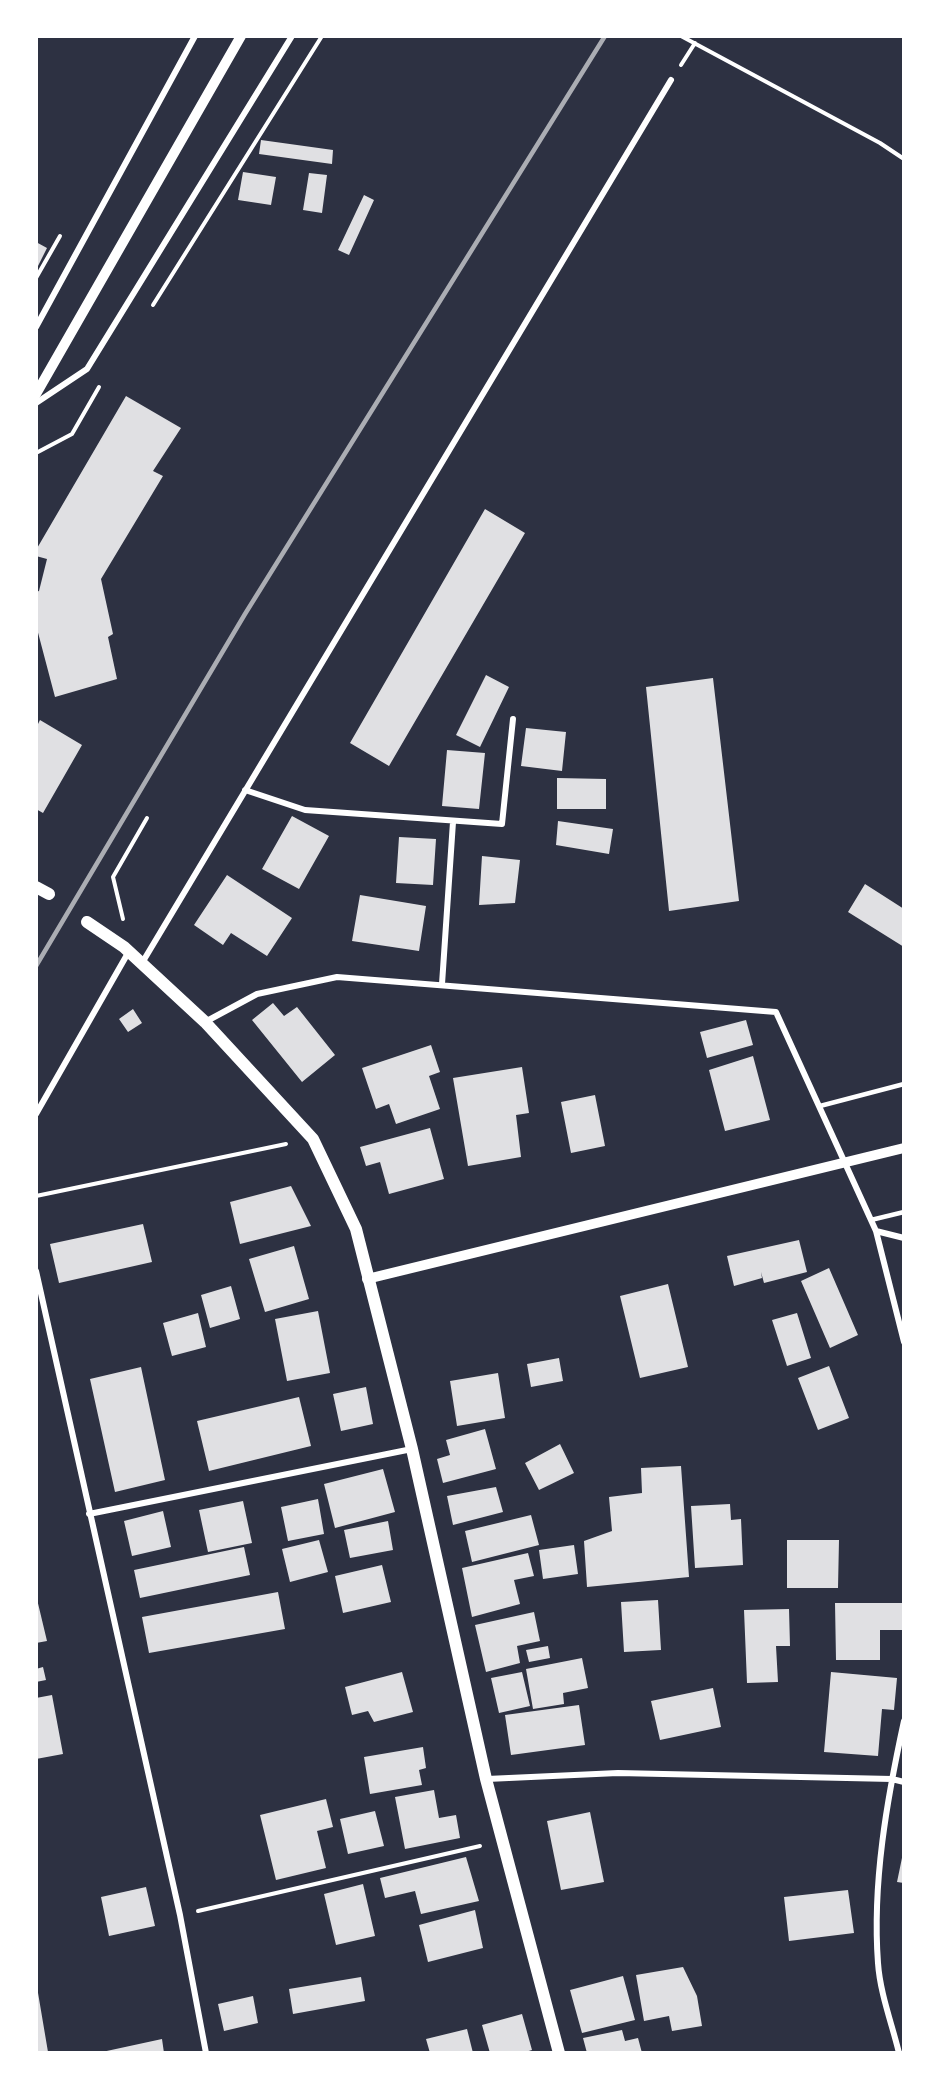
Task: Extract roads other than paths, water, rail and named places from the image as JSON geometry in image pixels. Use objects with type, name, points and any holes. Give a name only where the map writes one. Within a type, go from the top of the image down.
[{"type":"main road","points":[[36,887],[49,894]]},
{"type":"main road","points":[[87,922],[124,946],[128,953],[142,963],[205,1022],[313,1139],[356,1229],[412,1449],[486,1779],[559,2053]]},
{"type":"street","points":[[36,327],[195,36]]},
{"type":"street","points":[[36,394],[241,36]]},
{"type":"street","points":[[36,403],[87,369],[292,36]]},
{"type":"street","points":[[142,963],[671,80]]},
{"type":"street","points":[[245,790],[305,810],[502,824],[513,719]]},
{"type":"street","points":[[442,984],[453,822]]},
{"type":"street","points":[[36,1114],[128,953]]},
{"type":"street","points":[[205,1022],[257,994],[337,977],[776,1012],[876,1231],[904,1342]]},
{"type":"street","points":[[367,1279],[904,1148]]},
{"type":"street","points":[[876,1231],[904,1238]]},
{"type":"street","points":[[36,1271],[180,1915],[206,2053]]},
{"type":"street","points":[[89,1514],[412,1449]]},
{"type":"street","points":[[899,2053],[878,1965],[879,1886],[891,1779],[904,1721]]},
{"type":"street","points":[[486,1779],[618,1773],[891,1779],[904,1782]]},
{"type":"lane","points":[[820,1106],[904,1084]]},
{"type":"lane","points":[[871,1220],[904,1212]]},
{"type":"railway","points":[[36,966],[245,614],[605,36]]}]
